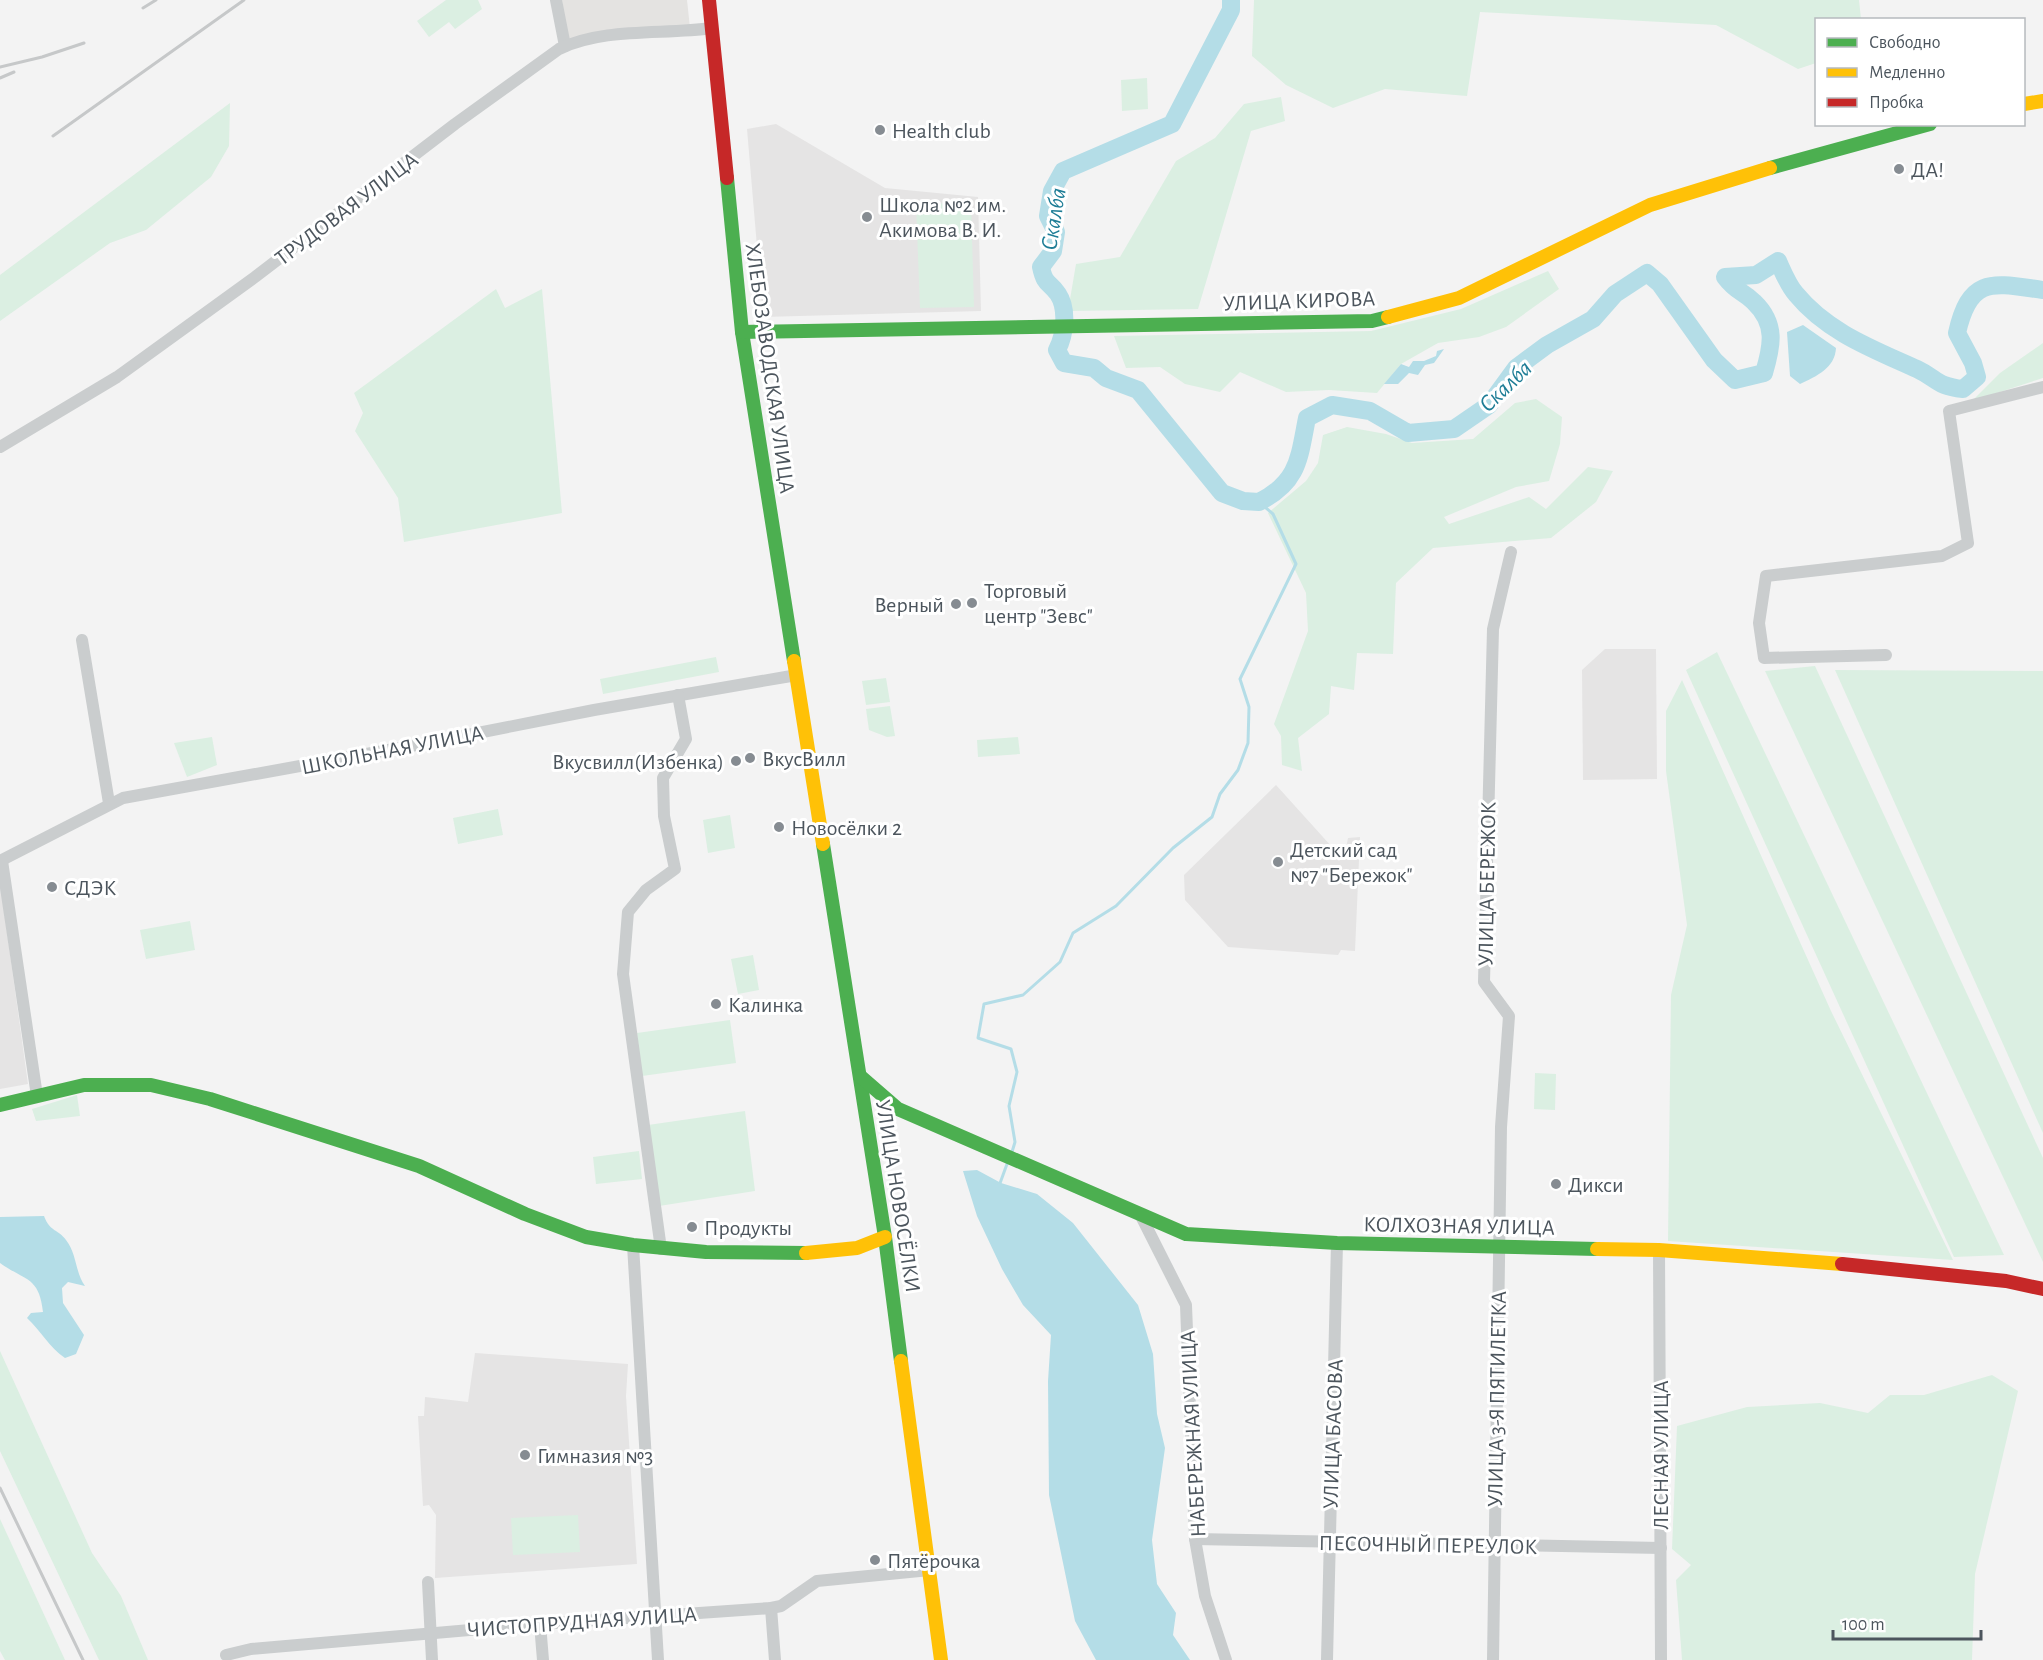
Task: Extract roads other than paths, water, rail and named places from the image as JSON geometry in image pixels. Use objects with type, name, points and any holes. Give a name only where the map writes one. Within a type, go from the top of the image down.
[{"type":"street","points":[[556,0],[565,46]]},
{"type":"street","name":"ХЛЕБОЗАВОДСКАЯ УЛИЦА","points":[[709,0],[742,332],[806,740]]},
{"type":"street","name":"ТРУДОВАЯ УЛИЦА","points":[[0,447],[117,377],[255,277],[546,56],[565,46],[600,38],[712,28]]},
{"type":"street","points":[[2025,104],[2043,101]]},
{"type":"street","name":"УЛИЦА КИРОВА","points":[[742,332],[1017,325],[1372,321],[1459,298],[1650,205],[1923,126]]},
{"type":"street","points":[[1886,655],[1764,658],[1759,623],[1766,576],[1942,556],[1968,543],[1949,411],[2043,387]]},
{"type":"street","name":"УЛИЦА БЕРЕЖОК","points":[[1499,1246],[1501,1127],[1509,1016],[1484,982],[1485,911],[1493,628],[1511,552]]},
{"type":"street","points":[[82,640],[109,803]]},
{"type":"street","name":"ШКОЛЬНАЯ УЛИЦА","points":[[1,861],[109,803],[152,791],[284,770],[678,695],[796,675]]},
{"type":"street","points":[[662,1249],[623,974],[628,912],[646,891],[675,870],[664,816],[663,778],[686,739],[678,695]]},
{"type":"street","name":"УЛИЦА НОВОСЁЛКИ","points":[[806,740],[885,1237],[941,1660]]},
{"type":"street","points":[[1,861],[37,1096]]},
{"type":"street","name":"КОЛХОЗНАЯ УЛИЦА","points":[[860,1076],[898,1109],[1193,1235],[1337,1243],[1659,1250],[1861,1266],[2006,1281],[2043,1289]]},
{"type":"street","points":[[0,1104],[84,1085],[151,1085],[210,1100],[419,1166],[508,1208],[586,1237],[633,1245],[662,1249],[790,1254],[847,1249],[885,1237]]},
{"type":"street","points":[[866,1118],[898,1109]]},
{"type":"street","name":"НАБЕРЕЖНАЯ УЛИЦА","points":[[1140,1214],[1186,1305],[1195,1539],[1205,1596],[1226,1660]]},
{"type":"street","name":"УЛИЦА БАСОВА","points":[[1327,1660],[1337,1243]]},
{"type":"street","points":[[633,1245],[658,1660]]},
{"type":"street","name":"УЛИЦА 3-Я ПЯТИЛЕТКА","points":[[1493,1660],[1499,1246]]},
{"type":"street","name":"ЛЕСНАЯ УЛИЦА","points":[[1659,1250],[1661,1660]]},
{"type":"street","name":"ПЕСОЧНЫЙ ПЕРЕУЛОК","points":[[1195,1539],[1660,1548]]},
{"type":"street","name":"ЧИСТОПРУДНАЯ УЛИЦА","points":[[226,1654],[251,1649],[430,1632],[771,1608],[781,1606],[817,1581],[930,1569]]},
{"type":"street","points":[[428,1582],[432,1660]]},
{"type":"street","points":[[771,1608],[775,1660]]},
{"type":"street","points":[[540,1624],[543,1660]]},
{"type":"water","points":[[1803,325],[1836,348],[1829,366],[1800,384],[1790,376],[1787,332]]},
{"type":"water","points":[[1444,349],[1434,363],[1425,365],[1418,375],[1409,373],[1398,384],[1384,384],[1401,364],[1409,367],[1413,361],[1424,361],[1436,356],[1437,351]]},
{"type":"water","points":[[977,1170],[1001,1183],[1037,1194],[1073,1223],[1138,1305],[1153,1354],[1157,1414],[1165,1448],[1152,1540],[1157,1584],[1176,1613],[1173,1635],[1190,1660],[1096,1660],[1075,1621],[1049,1495],[1048,1381],[1051,1335],[1023,1305],[1002,1269],[977,1216],[963,1171]]},
{"type":"water","points":[[44,1216],[51,1228],[63,1236],[70,1245],[79,1275],[85,1286],[68,1282],[62,1288],[63,1303],[84,1335],[76,1354],[65,1358],[27,1318],[31,1313],[43,1312],[41,1300],[34,1285],[0,1263],[0,1217]]},
{"type":"waterway","name":"Скалба","points":[[1231,0],[1231,10],[1172,124],[1063,171],[1052,191],[1048,216],[1056,232],[1053,251],[1041,267],[1046,280],[1058,294],[1063,307],[1063,330],[1057,350],[1064,363],[1094,368],[1106,378],[1138,390],[1222,493],[1243,501],[1259,502],[1282,486],[1295,468],[1307,418],[1332,405],[1370,411],[1408,433],[1454,429],[1489,405],[1516,368],[1547,345],[1593,319],[1615,294],[1647,273],[1660,284],[1714,360],[1735,380],[1764,373],[1771,336],[1761,310],[1725,277],[1756,275],[1778,261],[1796,294],[1808,307],[1836,329],[1917,369],[1942,384],[1963,389],[1977,377],[1973,363],[1957,333],[1962,314],[1969,301],[1977,292],[1997,285],[2043,290]]},
{"type":"waterway","points":[[1012,1152],[1015,1142],[1009,1106],[1017,1072],[1011,1049],[978,1038],[984,1004],[1023,995],[1060,962],[1073,933],[1116,906],[1173,848],[1212,817],[1220,794],[1238,770],[1248,743],[1249,707],[1240,679],[1296,564],[1273,514],[1259,502]]},
{"type":"waterway","points":[[999,1186],[1007,1164]]},
{"type":"railway","points":[[143,8],[156,0]]},
{"type":"railway","points":[[53,136],[244,0]]},
{"type":"railway","points":[[0,67],[42,57],[84,43]]},
{"type":"railway","points":[[0,78],[14,72]]},
{"type":"railway","points":[[0,1488],[83,1660]]},
{"type":"place","name":"Health club","points":[[880,130]]},
{"type":"place","name":"ДА!","points":[[1899,169]]},
{"type":"place","name":"Школа №2 им. Акимова В. И.","points":[[867,217]]},
{"type":"place","name":"Торговый центр \"Зевс\"","points":[[972,603]]},
{"type":"place","name":"Верный","points":[[956,604]]},
{"type":"place","name":"ВкусВилл","points":[[750,758]]},
{"type":"place","name":"Вкусвилл(Избенка)","points":[[736,761]]},
{"type":"place","name":"Новосёлки 2","points":[[779,827]]},
{"type":"place","name":"Детский сад №7 \"Бережок\"","points":[[1278,862]]},
{"type":"place","name":"СДЭК","points":[[52,887]]},
{"type":"place","name":"Калинка","points":[[716,1004]]},
{"type":"place","name":"Дикси","points":[[1556,1184]]},
{"type":"place","name":"Продукты","points":[[692,1227]]},
{"type":"place","name":"Гимназия №3","points":[[525,1455]]},
{"type":"place","name":"Пятёрочка","points":[[875,1560]]}]
